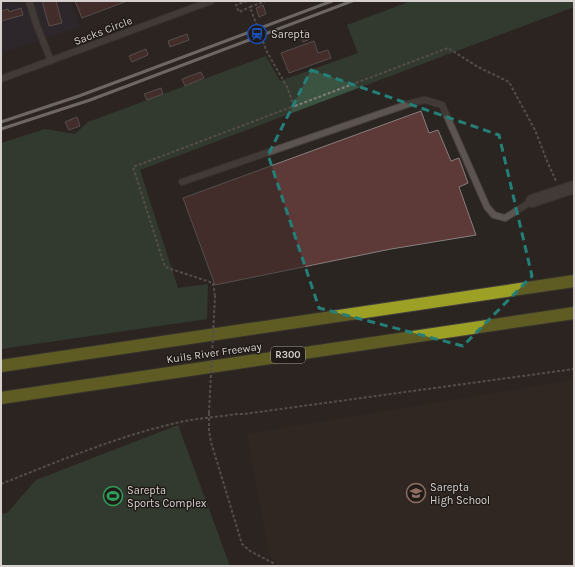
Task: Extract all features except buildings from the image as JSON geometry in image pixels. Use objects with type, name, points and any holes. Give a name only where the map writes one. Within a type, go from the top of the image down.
[{"type":"highway","name":"Kuils River Freeway","points":[[1,366],[574,281]]},
{"type":"highway","name":"Kuils River Freeway","points":[[1,398],[574,313]]},
{"type":"street","points":[[532,201],[574,187]]},
{"type":"lane","points":[[29,1],[51,61]]},
{"type":"lane","name":"Sacks Circle","points":[[1,79],[211,1]]},
{"type":"lane","points":[[182,182],[411,103],[425,100],[442,105],[487,207],[494,215],[505,218],[532,201]]},
{"type":"path","points":[[247,1],[236,5],[239,12],[266,1]]},
{"type":"path","points":[[250,7],[267,52]]},
{"type":"path","points":[[294,106],[448,48],[478,67],[509,82],[535,130],[561,191]]},
{"type":"path","points":[[214,296],[209,413],[211,442],[242,544],[250,551],[273,563],[274,566]]},
{"type":"path","points":[[1,484],[96,448],[179,422],[574,369]]},
{"type":"highlighted area","points":[[311,70],[499,135],[532,276],[463,346],[319,308],[268,155]]},
{"type":"shaded area","points":[[1,1],[71,1],[80,27],[1,53]]},
{"type":"shaded area","name":"Sarepta High School","points":[[574,380],[574,566],[279,566],[269,553],[247,434]]},
{"type":"green space","points":[[411,1],[574,1],[574,7],[140,170],[178,288],[208,284],[207,319],[1,349],[1,143],[45,129],[75,134],[88,122],[266,56],[280,81],[358,53],[347,25]]},
{"type":"green space","name":"Sarepta Sports Complex","points":[[178,425],[230,566],[1,566],[1,514],[7,513],[36,480]]},
{"type":"railway","points":[[1,122],[79,96],[332,1]]},
{"type":"railway","points":[[1,129],[90,100],[352,1]]},
{"type":"place","name":"Sarepta","points":[[257,34]]},
{"type":"place","name":"Sarepta High School","points":[[416,493]]},
{"type":"place","name":"Sarepta Sports Complex","points":[[113,496]]}]
